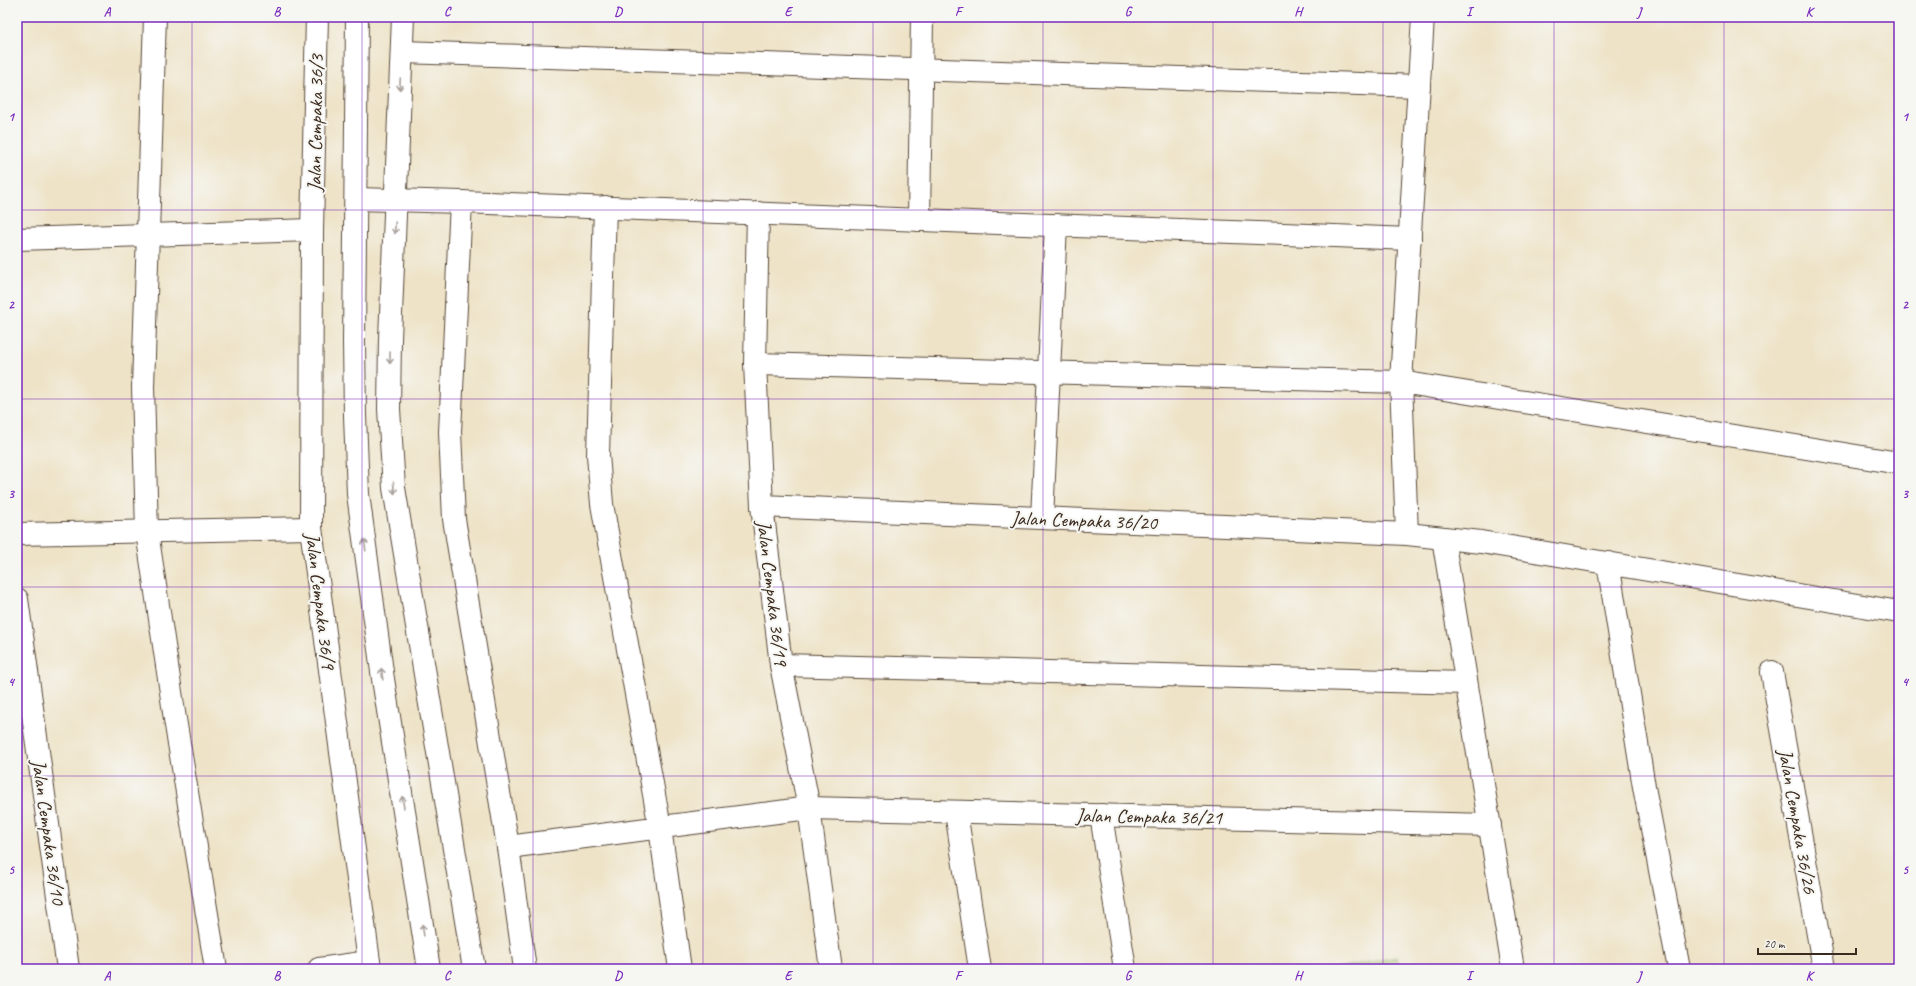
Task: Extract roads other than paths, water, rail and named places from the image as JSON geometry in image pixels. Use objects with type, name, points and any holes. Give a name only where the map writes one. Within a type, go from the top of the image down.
[{"type":"street","points":[[155,17],[143,387],[147,532],[175,719],[216,969]]},
{"type":"street","name":"Jalan Cempaka 36/3","points":[[312,230],[317,17]]},
{"type":"street","points":[[357,17],[357,200],[354,342],[358,494],[383,679],[429,969]]},
{"type":"street","points":[[403,17],[396,148],[396,199],[389,409],[394,488],[474,969]]},
{"type":"street","points":[[919,220],[922,17]]},
{"type":"street","points":[[1407,534],[1401,382],[1423,17]]},
{"type":"street","points":[[402,52],[1419,86]]},
{"type":"street","points":[[357,200],[396,199],[1410,239]]},
{"type":"street","points":[[461,202],[450,432],[454,519],[508,847],[525,969]]},
{"type":"street","points":[[606,207],[598,455],[602,504],[660,828],[680,969]]},
{"type":"street","name":"Jalan Cempaka 36/19","points":[[758,213],[755,364],[762,506],[781,665],[809,808],[831,969]]},
{"type":"street","points":[[1042,518],[1056,225]]},
{"type":"street","points":[[17,239],[312,230]]},
{"type":"street","name":"Jalan Cempaka 36/9","points":[[312,230],[311,528],[370,965]]},
{"type":"street","points":[[755,364],[1401,382],[1899,463]]},
{"type":"street","name":"Jalan Cempaka 36/20","points":[[762,506],[1407,534],[1481,542],[1899,612]]},
{"type":"street","points":[[17,534],[311,528]]},
{"type":"street","points":[[1443,538],[1513,969]]},
{"type":"street","points":[[1608,564],[1644,787],[1679,969]]},
{"type":"street","name":"Jalan Cempaka 36/10","points":[[17,599],[68,969]]},
{"type":"street","points":[[781,665],[1466,683]]},
{"type":"street","name":"Jalan Cempaka 36/26","points":[[1772,672],[1824,969]]},
{"type":"street","name":"Jalan Cempaka 36/21","points":[[508,847],[809,808],[1490,825]]},
{"type":"street","points":[[956,812],[980,969]]},
{"type":"street","points":[[1102,815],[1125,969]]},
{"type":"street","points":[[319,969],[370,965]]}]
